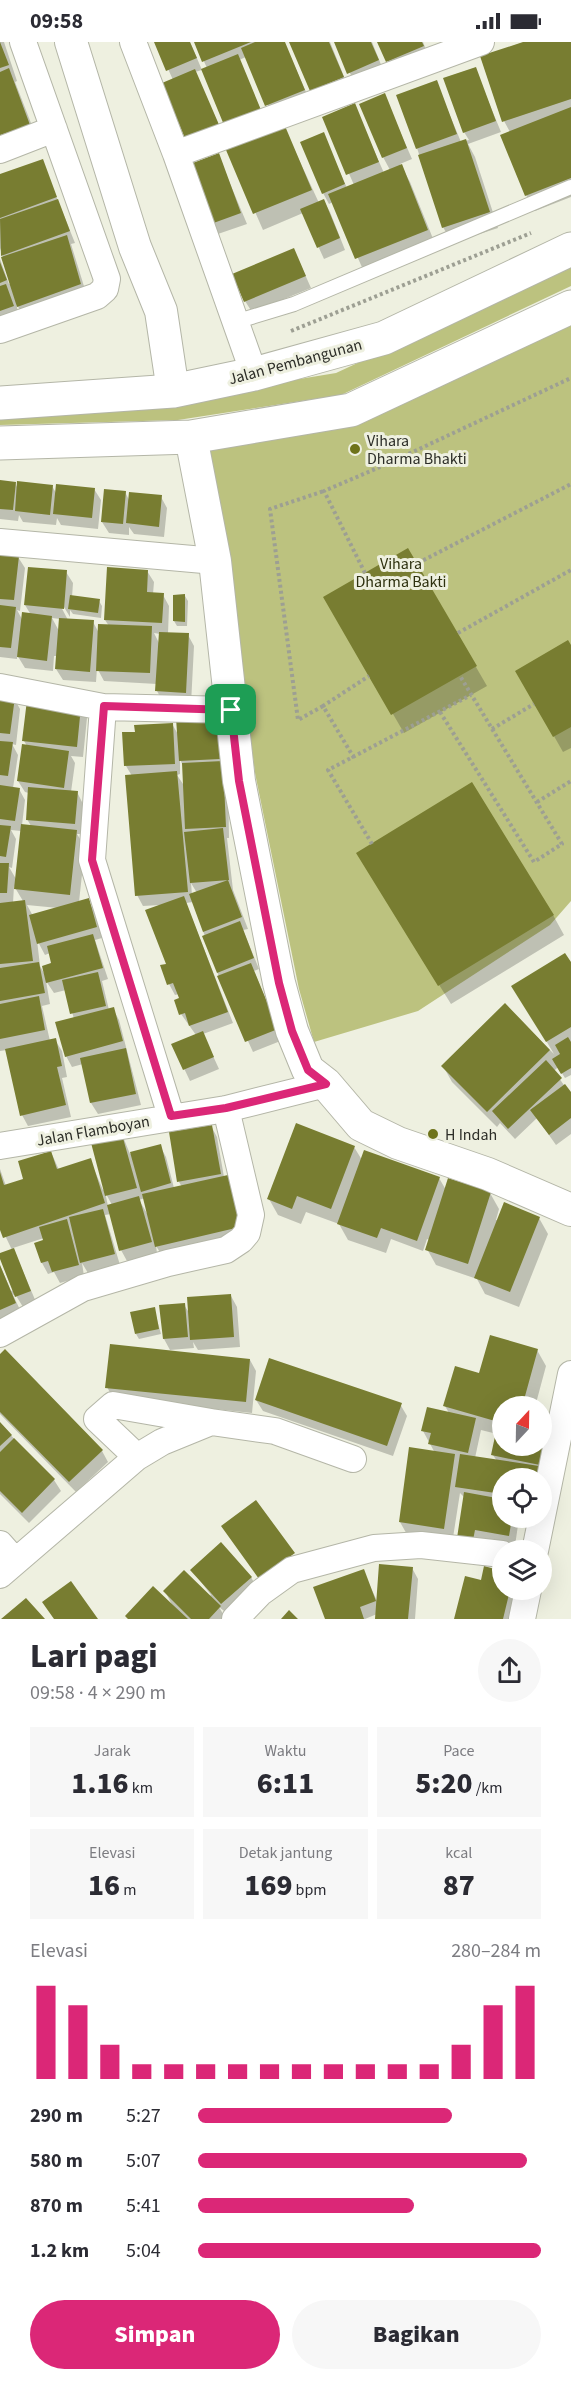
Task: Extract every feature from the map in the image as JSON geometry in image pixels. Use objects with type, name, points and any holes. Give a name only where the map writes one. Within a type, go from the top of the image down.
[{"type":"main road","name":"Jalan Pembangunan","points":[[0,403],[173,391],[244,347],[384,338],[571,249]]},
{"type":"main road","points":[[0,443],[191,437],[351,410],[571,307]]},
{"type":"street","points":[[0,330],[73,306],[105,289],[107,279],[22,42]]},
{"type":"street","points":[[72,42],[135,247],[161,311],[173,391]]},
{"type":"street","points":[[133,42],[176,154],[244,347]]},
{"type":"street","points":[[176,154],[481,42]]},
{"type":"street","points":[[0,150],[54,129]]},
{"type":"street","points":[[191,437],[215,561],[239,781],[279,983],[292,1031],[308,1070],[326,1084],[361,1125],[398,1143],[488,1174],[571,1210]]},
{"type":"street","points":[[0,542],[215,561]]},
{"type":"street","points":[[0,687],[104,706],[231,710]]},
{"type":"street","points":[[104,706],[92,860],[171,1116]]},
{"type":"street","name":"Jalan Flamboyan","points":[[0,1145],[226,1108],[326,1084]]},
{"type":"street","points":[[0,1334],[83,1288],[168,1263],[226,1250],[241,1240],[247,1233],[251,1215],[226,1108]]},
{"type":"street","points":[[537,1540],[571,1374]]},
{"type":"street","points":[[137,1457],[97,1419],[113,1406],[275,1431],[353,1459]]},
{"type":"street","points":[[5,1560],[137,1457],[162,1442],[211,1422]]},
{"type":"street","points":[[235,1619],[260,1593],[292,1570],[374,1548],[421,1545],[492,1553]]},
{"type":"street","points":[[522,1619],[526,1600]]},
{"type":"lane","points":[[244,347],[294,304],[571,187]]},
{"type":"path","points":[[244,347],[291,331],[539,230]]},
{"type":"path","points":[[369,676],[298,720],[270,509],[324,491],[387,464],[571,378]]},
{"type":"path","points":[[351,410],[387,464]]},
{"type":"path","points":[[418,563],[571,484]]},
{"type":"path","points":[[324,491],[365,573]]},
{"type":"path","points":[[458,633],[571,570]]},
{"type":"path","points":[[440,712],[534,862],[562,844],[460,676]]},
{"type":"path","points":[[372,844],[328,770],[471,695]]},
{"type":"path","points":[[492,729],[534,704]]},
{"type":"path","points":[[323,706],[354,758]]},
{"type":"path","points":[[537,802],[571,781]]},
{"type":"green space","points":[[571,264],[571,286],[341,395],[178,420],[0,425],[0,407],[177,399],[336,373]]},
{"type":"green space","name":"Vihara Dharma Bakti","points":[[571,308],[571,901],[550,925],[418,1011],[314,1042],[299,989],[255,773],[229,567],[209,452],[209,437],[351,410]]},
{"type":"building","points":[[0,42],[9,65],[0,68]]},
{"type":"building","points":[[154,42],[190,42],[197,58],[166,71]]},
{"type":"building","points":[[194,42],[251,42],[202,62]]},
{"type":"building","points":[[255,42],[285,42],[305,90],[265,106],[241,48]]},
{"type":"building","points":[[289,42],[329,42],[344,77],[310,91]]},
{"type":"building","points":[[334,42],[371,42],[379,60],[347,74]]},
{"type":"building","points":[[377,42],[422,42],[424,46],[386,62]]},
{"type":"building","points":[[523,42],[571,42],[571,99],[502,122],[480,56]]},
{"type":"building","points":[[238,54],[261,110],[224,125],[201,69]]},
{"type":"building","points":[[476,67],[496,121],[463,133],[443,78]]},
{"type":"building","points":[[9,68],[30,125],[0,135],[0,72]]},
{"type":"building","points":[[195,69],[220,127],[186,141],[162,83]]},
{"type":"building","points":[[437,80],[457,134],[416,149],[396,95]]},
{"type":"building","points":[[385,93],[407,148],[382,158],[359,104]]},
{"type":"building","points":[[355,103],[379,162],[346,175],[322,117]]},
{"type":"building","points":[[571,107],[571,178],[525,196],[500,135]]},
{"type":"building","points":[[285,126],[312,190],[253,214],[226,150]]},
{"type":"building","points":[[324,132],[345,184],[322,194],[300,142]]},
{"type":"building","points":[[466,139],[490,212],[442,228],[418,155]]},
{"type":"building","points":[[219,153],[241,213],[208,225],[185,166]]},
{"type":"building","points":[[43,159],[57,197],[0,218],[0,174]]},
{"type":"building","points":[[402,164],[428,230],[355,259],[328,194]]},
{"type":"building","points":[[58,199],[70,231],[1,256],[0,219]]},
{"type":"building","points":[[324,199],[340,238],[317,248],[300,209]]},
{"type":"building","points":[[67,235],[81,284],[17,307],[1,257]]},
{"type":"building","points":[[294,248],[306,276],[244,302],[232,274]]},
{"type":"building","points":[[0,262],[7,280],[0,283]]},
{"type":"building","points":[[6,284],[14,306],[0,311],[0,286]]},
{"type":"building","points":[[0,480],[16,482],[13,510],[0,509]]},
{"type":"building","points":[[17,481],[53,485],[50,515],[15,511]]},
{"type":"building","points":[[56,484],[95,488],[92,518],[53,514]]},
{"type":"building","points":[[104,489],[126,491],[123,524],[101,522]]},
{"type":"building","points":[[129,492],[162,495],[159,527],[126,523]]},
{"type":"building","points":[[408,548],[477,666],[391,715],[323,597]]},
{"type":"building","points":[[0,554],[19,556],[14,600],[0,599]]},
{"type":"building","points":[[28,567],[67,570],[64,609],[24,605]]},
{"type":"building","points":[[107,567],[148,570],[147,592],[164,593],[162,623],[104,620]]},
{"type":"building","points":[[185,594],[185,622],[173,621],[173,595]]},
{"type":"building","points":[[70,595],[100,599],[98,613],[68,609]]},
{"type":"building","points":[[0,605],[16,607],[11,648],[0,647]]},
{"type":"building","points":[[22,612],[52,616],[47,661],[17,657]]},
{"type":"building","points":[[59,618],[94,620],[90,672],[55,669]]},
{"type":"building","points":[[98,624],[152,626],[150,673],[96,671]]},
{"type":"building","points":[[159,632],[189,633],[186,693],[155,691]]},
{"type":"building","points":[[568,640],[571,645],[571,727],[553,737],[515,671]]},
{"type":"building","points":[[0,695],[15,697],[10,734],[0,733]]},
{"type":"building","points":[[27,700],[81,706],[77,747],[22,741]]},
{"type":"building","points":[[217,715],[220,759],[179,761],[176,718]]},
{"type":"building","points":[[173,723],[175,764],[124,766],[122,732],[135,732],[134,725]]},
{"type":"building","points":[[0,741],[13,742],[8,776],[0,775]]},
{"type":"building","points":[[22,744],[69,751],[64,788],[17,781]]},
{"type":"building","points":[[223,761],[226,827],[185,829],[182,763]]},
{"type":"building","points":[[177,771],[188,892],[135,896],[125,775]]},
{"type":"building","points":[[472,782],[554,915],[438,986],[356,853]]},
{"type":"building","points":[[0,785],[20,788],[15,821],[0,819]]},
{"type":"building","points":[[28,787],[78,791],[75,824],[26,820]]},
{"type":"building","points":[[21,824],[77,830],[70,895],[14,889]]},
{"type":"building","points":[[0,825],[11,826],[6,857],[0,856]]},
{"type":"building","points":[[223,828],[229,880],[190,883],[184,832]]},
{"type":"building","points":[[0,863],[9,863],[7,893],[0,893]]},
{"type":"building","points":[[228,880],[242,917],[203,932],[189,894]]},
{"type":"building","points":[[184,896],[228,1012],[189,1026],[185,1013],[179,1015],[174,1000],[179,998],[173,983],[167,985],[160,965],[166,964],[145,910]]},
{"type":"building","points":[[89,898],[97,927],[37,944],[29,915]]},
{"type":"building","points":[[25,900],[33,961],[0,964],[0,903]]},
{"type":"building","points":[[240,921],[254,958],[217,973],[202,936]]},
{"type":"building","points":[[93,934],[103,968],[46,983],[42,966],[51,963],[47,946]]},
{"type":"building","points":[[565,953],[571,962],[571,1027],[546,1042],[511,986]]},
{"type":"building","points":[[39,962],[45,993],[0,1001],[0,968]]},
{"type":"building","points":[[251,963],[278,1029],[245,1042],[217,976]]},
{"type":"building","points":[[98,972],[106,1006],[70,1014],[62,980]]},
{"type":"building","points":[[39,996],[45,1030],[0,1039],[0,1004]]},
{"type":"building","points":[[505,1003],[550,1050],[487,1112],[441,1066]]},
{"type":"building","points":[[114,1007],[123,1041],[65,1057],[55,1022]]},
{"type":"building","points":[[203,1031],[214,1057],[183,1070],[171,1044]]},
{"type":"building","points":[[568,1037],[571,1042],[571,1068],[561,1074],[552,1059],[560,1054],[555,1045]]},
{"type":"building","points":[[56,1038],[62,1066],[57,1067],[66,1105],[20,1116],[5,1049]]},
{"type":"building","points":[[126,1048],[136,1094],[90,1103],[80,1058]]},
{"type":"building","points":[[546,1060],[562,1078],[508,1129],[492,1111]]},
{"type":"building","points":[[565,1084],[571,1092],[571,1118],[549,1135],[530,1110]]},
{"type":"building","points":[[296,1123],[355,1146],[331,1209],[297,1196],[292,1209],[267,1199]]},
{"type":"building","points":[[212,1125],[221,1174],[177,1182],[169,1132]]},
{"type":"building","points":[[121,1131],[137,1188],[105,1196],[90,1139]]},
{"type":"building","points":[[161,1144],[171,1183],[141,1192],[130,1152]]},
{"type":"building","points":[[364,1150],[440,1177],[417,1241],[381,1228],[377,1238],[337,1224]]},
{"type":"building","points":[[51,1151],[57,1169],[91,1158],[105,1203],[3,1238],[0,1230],[0,1172],[4,1185],[23,1179],[18,1161]]},
{"type":"building","points":[[228,1175],[240,1227],[155,1247],[142,1194]]},
{"type":"building","points":[[448,1178],[491,1192],[468,1264],[425,1250]]},
{"type":"building","points":[[139,1196],[152,1242],[119,1251],[107,1205]]},
{"type":"building","points":[[504,1202],[540,1217],[510,1292],[474,1278]]},
{"type":"building","points":[[103,1209],[115,1254],[80,1263],[69,1217]]},
{"type":"building","points":[[67,1219],[79,1265],[52,1272],[48,1261],[41,1263],[34,1243],[43,1240],[39,1227]]},
{"type":"building","points":[[14,1248],[31,1291],[15,1297],[0,1259],[0,1253]]},
{"type":"building","points":[[0,1265],[16,1303],[0,1310]]},
{"type":"building","points":[[231,1294],[234,1337],[190,1340],[187,1297]]},
{"type":"building","points":[[185,1303],[188,1337],[163,1339],[159,1305]]},
{"type":"building","points":[[155,1307],[159,1329],[135,1334],[130,1312]]},
{"type":"building","points":[[490,1335],[538,1349],[525,1396],[492,1396],[492,1420],[443,1406],[455,1366],[479,1373]]},
{"type":"building","points":[[110,1344],[250,1359],[246,1402],[105,1388]]},
{"type":"building","points":[[5,1349],[103,1450],[69,1482],[0,1412],[0,1354]]},
{"type":"building","points":[[269,1358],[402,1403],[387,1446],[255,1400]]},
{"type":"building","points":[[427,1407],[476,1418],[468,1453],[428,1444],[431,1433],[421,1431]]},
{"type":"building","points":[[0,1422],[12,1435],[0,1446]]},
{"type":"building","points":[[14,1438],[55,1479],[22,1513],[0,1491],[0,1452]]},
{"type":"building","points":[[409,1447],[455,1454],[444,1529],[399,1522]]},
{"type":"building","points":[[460,1454],[539,1466],[539,1468],[492,1468],[492,1493],[455,1487]]},
{"type":"building","points":[[496,1456],[542,1456],[540,1465]]},
{"type":"building","points":[[464,1492],[492,1497],[492,1528],[510,1528],[509,1536],[475,1530],[473,1540],[457,1538]]},
{"type":"building","points":[[256,1500],[295,1553],[259,1579],[221,1526]]},
{"type":"building","points":[[221,1542],[252,1577],[221,1604],[190,1570]]},
{"type":"building","points":[[379,1564],[413,1567],[408,1619],[375,1619]]},
{"type":"building","points":[[484,1566],[492,1568],[492,1600],[508,1600],[503,1619],[454,1619],[465,1576],[481,1580]]},
{"type":"building","points":[[364,1569],[376,1601],[360,1607],[364,1619],[325,1619],[313,1587]]},
{"type":"building","points":[[184,1570],[221,1606],[209,1619],[191,1619],[163,1591]]},
{"type":"building","points":[[71,1581],[98,1619],[54,1619],[42,1602]]},
{"type":"building","points":[[153,1586],[188,1619],[128,1619],[125,1616]]},
{"type":"building","points":[[26,1598],[45,1619],[1,1619]]},
{"type":"building","points":[[289,1610],[298,1619],[281,1619]]},
{"type":"place","name":"Vihara Dharma Bhakti","points":[[355,449]]},
{"type":"place","name":"H Indah","points":[[433,1134]]},
{"type":"route","points":[[104,706],[231,710],[239,781],[279,983],[292,1031],[308,1070],[326,1084],[226,1108],[171,1116],[92,860],[104,706]]}]
